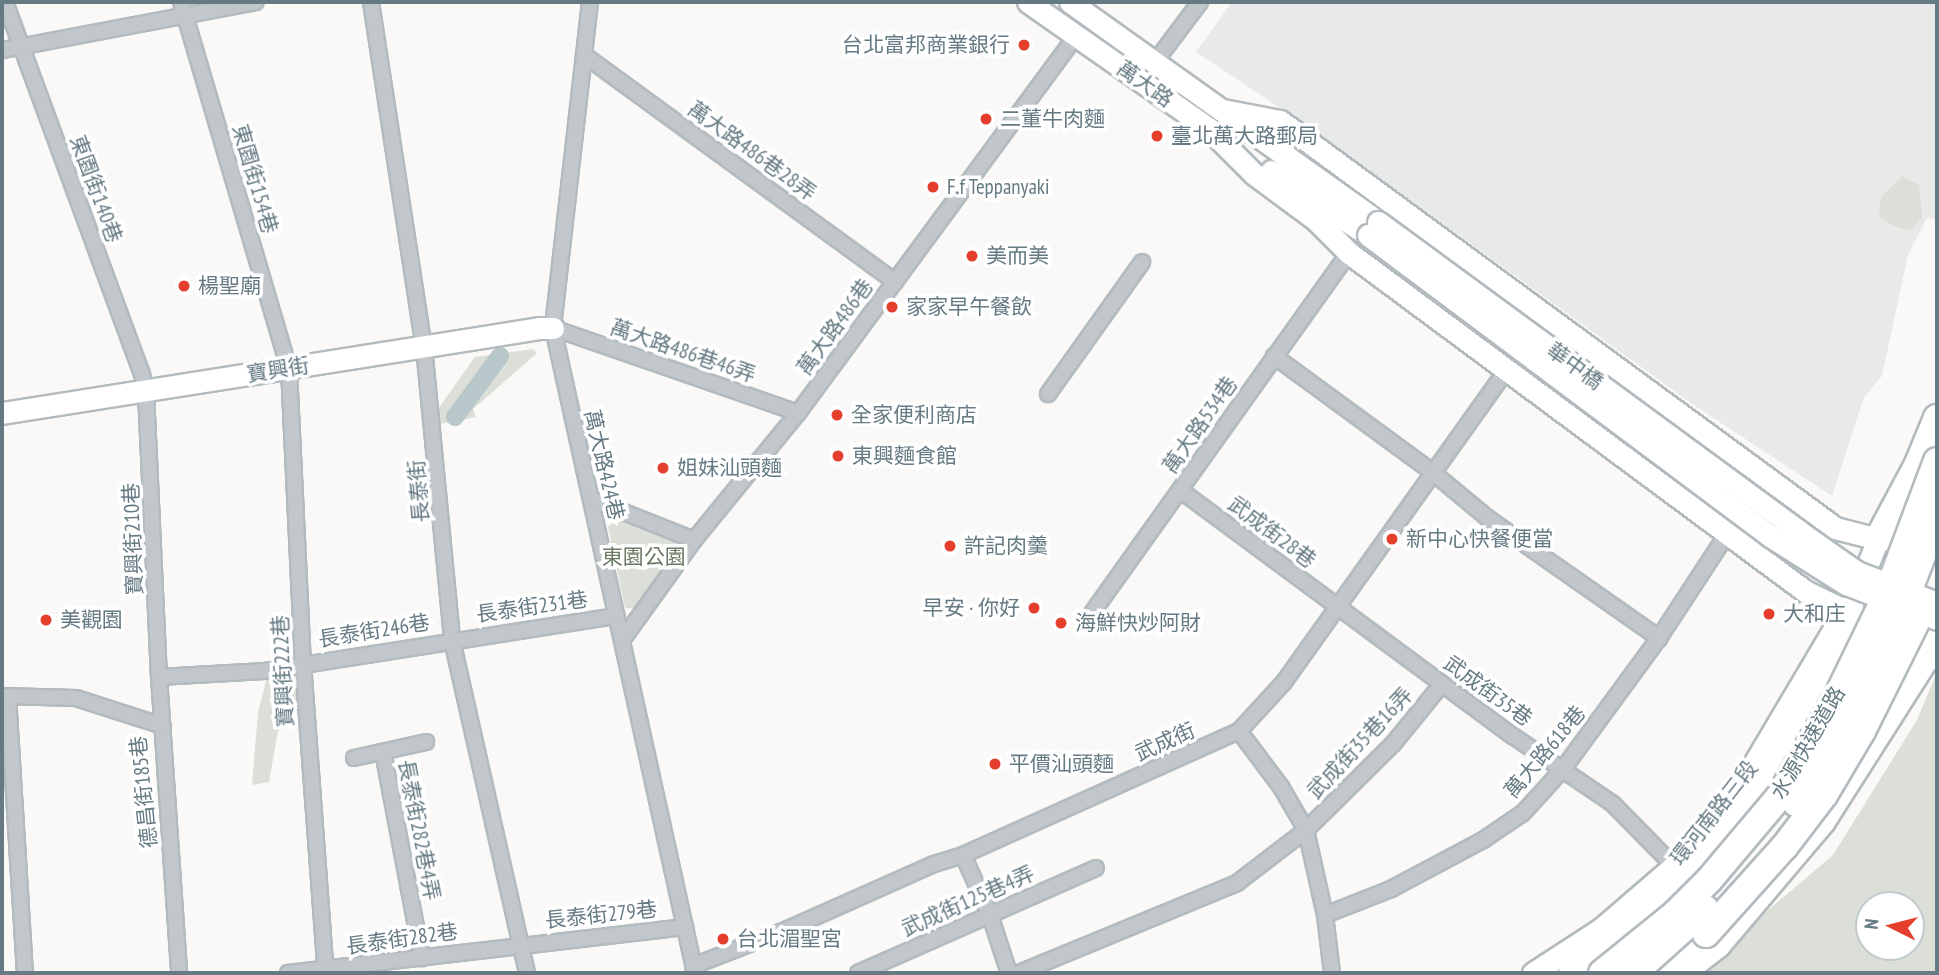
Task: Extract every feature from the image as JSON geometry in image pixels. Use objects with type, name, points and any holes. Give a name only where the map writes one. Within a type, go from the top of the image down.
[{"type":"highway","points":[[1878,539],[1918,464],[1937,418]]},
{"type":"highway","name":"水源快速道路","points":[[1602,973],[1667,921],[1710,879],[1780,796],[1838,695],[1887,594],[1937,461]]},
{"type":"highway","name":"水源快速道路","points":[[1634,973],[1713,901],[1780,825],[1801,796],[1823,761],[1881,652],[1906,600],[1937,517]]},
{"type":"highway","points":[[1572,973],[1602,954],[1684,882],[1725,834],[1762,785],[1823,683],[1844,638],[1849,611]]},
{"type":"highway","points":[[1681,973],[1717,945],[1822,821],[1924,661],[1933,614]]},
{"type":"highway","points":[[1657,973],[1706,934],[1784,846],[1824,795],[1933,614]]},
{"type":"main road","name":"萬大路","points":[[1028,2],[1211,131],[1373,229]]},
{"type":"main road","name":"萬大路","points":[[1070,2],[1223,110]]},
{"type":"main road","points":[[1223,110],[1280,121],[1835,528],[1878,539],[1900,540],[1937,553]]},
{"type":"main road","name":"華中橋","points":[[1223,110],[1770,536],[1846,584],[1933,614]]},
{"type":"main road","points":[[1211,131],[1254,174],[1316,220],[1349,253],[1805,592],[1868,622],[1894,648],[1924,661]]},
{"type":"main road","name":"寶興街","points":[[2,413],[540,328],[554,328]]},
{"type":"main road","points":[[1805,592],[1834,587],[1848,559],[1835,528]]},
{"type":"main road","name":"環河南路三段","points":[[1533,973],[1602,928],[1674,866],[1746,777],[1832,632],[1849,611],[1878,539]]},
{"type":"street","name":"東園街140巷","points":[[5,2],[142,374],[146,392]]},
{"type":"street","points":[[2,50],[183,8],[255,2]]},
{"type":"street","name":"長泰街","points":[[371,2],[424,347],[452,640],[527,973]]},
{"type":"street","name":"萬大路424巷","points":[[590,2],[554,328],[694,970]]},
{"type":"street","points":[[1155,62],[1200,2]]},
{"type":"street","name":"東園街154巷","points":[[183,8],[289,369]]},
{"type":"street","name":"萬大路486巷","points":[[623,639],[694,540],[798,413],[1076,36]]},
{"type":"street","name":"萬大路486巷28弄","points":[[584,55],[894,282]]},
{"type":"street","name":"萬大路534巷","points":[[1087,620],[1349,253]]},
{"type":"street","points":[[1048,394],[1142,262]]},
{"type":"street","name":"萬大路486巷46弄","points":[[554,328],[798,413]]},
{"type":"street","points":[[1274,356],[1431,471],[1489,519],[1659,638]]},
{"type":"street","name":"寶興街222巷","points":[[289,369],[303,663],[325,972]]},
{"type":"street","name":"武成街","points":[[694,970],[963,855],[1239,732],[1284,682],[1431,471],[1507,369]]},
{"type":"street","name":"寶興街210巷","points":[[146,392],[163,726]]},
{"type":"street","name":"武成街28巷","points":[[1180,491],[1338,607]]},
{"type":"street","points":[[591,499],[694,540]]},
{"type":"street","name":"萬大路618巷","points":[[1325,915],[1391,889],[1483,840],[1523,813],[1563,769],[1659,638],[1727,534]]},
{"type":"street","name":"武成街35巷","points":[[1338,607],[1613,804],[1674,866]]},
{"type":"street","name":"長泰街231巷","points":[[452,640],[617,615]]},
{"type":"street","name":"長泰街246巷","points":[[159,677],[265,671],[452,640]]},
{"type":"street","name":"武成街35巷16弄","points":[[1019,973],[1237,883],[1306,830],[1393,744],[1442,684]]},
{"type":"street","points":[[5,696],[25,973]]},
{"type":"street","name":"德昌街185巷","points":[[5,696],[76,698],[163,726],[179,973]]},
{"type":"street","points":[[1239,732],[1280,787],[1306,830],[1325,915],[1332,973]]},
{"type":"street","points":[[354,758],[426,741]]},
{"type":"street","name":"長泰街282巷4弄","points":[[383,752],[422,958]]},
{"type":"street","points":[[963,855],[990,915],[1009,973]]},
{"type":"street","name":"武成街125巷4弄","points":[[858,973],[1096,868]]},
{"type":"street","name":"長泰街279巷","points":[[521,944],[685,927]]},
{"type":"street","name":"長泰街282巷","points":[[288,973],[325,972],[521,944]]},
{"type":"shaded area","points":[[1232,2],[1937,2],[1937,219],[1927,218],[1908,255],[1882,376],[1864,397],[1832,496],[1695,406],[1326,139],[1196,52]]},
{"type":"green space","points":[[1902,176],[1919,185],[1922,218],[1910,231],[1892,225],[1879,216],[1881,197]]},
{"type":"green space","points":[[533,349],[537,353],[473,409],[476,417],[440,424],[438,409],[475,357]]},
{"type":"green space","name":"東園公園","points":[[619,517],[679,538],[684,552],[641,609],[625,608],[608,527]]},
{"type":"green space","points":[[298,672],[300,707],[278,731],[269,782],[252,785],[258,712],[267,677]]},
{"type":"green space","points":[[1937,672],[1937,973],[1694,973],[1833,855],[1917,720]]},
{"type":"waterway","points":[[455,417],[500,356]]},
{"type":"place","name":"台北富邦商業銀行","points":[[1024,45]]},
{"type":"place","name":"二董牛肉麵","points":[[986,119]]},
{"type":"place","name":"臺北萬大路郵局","points":[[1157,136]]},
{"type":"place","name":"F.f Teppanyaki","points":[[933,187]]},
{"type":"place","name":"美而美","points":[[972,256]]},
{"type":"place","name":"楊聖廟","points":[[184,286]]},
{"type":"place","name":"家家早午餐飲","points":[[892,307]]},
{"type":"place","name":"全家便利商店","points":[[837,415]]},
{"type":"place","name":"東興麵食館","points":[[838,456]]},
{"type":"place","name":"姐妹汕頭麵","points":[[663,468]]},
{"type":"place","name":"新中心快餐便當","points":[[1392,539]]},
{"type":"place","name":"許記肉羹","points":[[950,546]]},
{"type":"place","name":"早安 · 你好","points":[[1034,608]]},
{"type":"place","name":"大和庄","points":[[1769,614]]},
{"type":"place","name":"美觀園","points":[[46,620]]},
{"type":"place","name":"海鮮快炒阿財","points":[[1061,623]]},
{"type":"place","name":"平價汕頭麵","points":[[995,764]]},
{"type":"place","name":"台北湄聖宮","points":[[723,939]]}]
